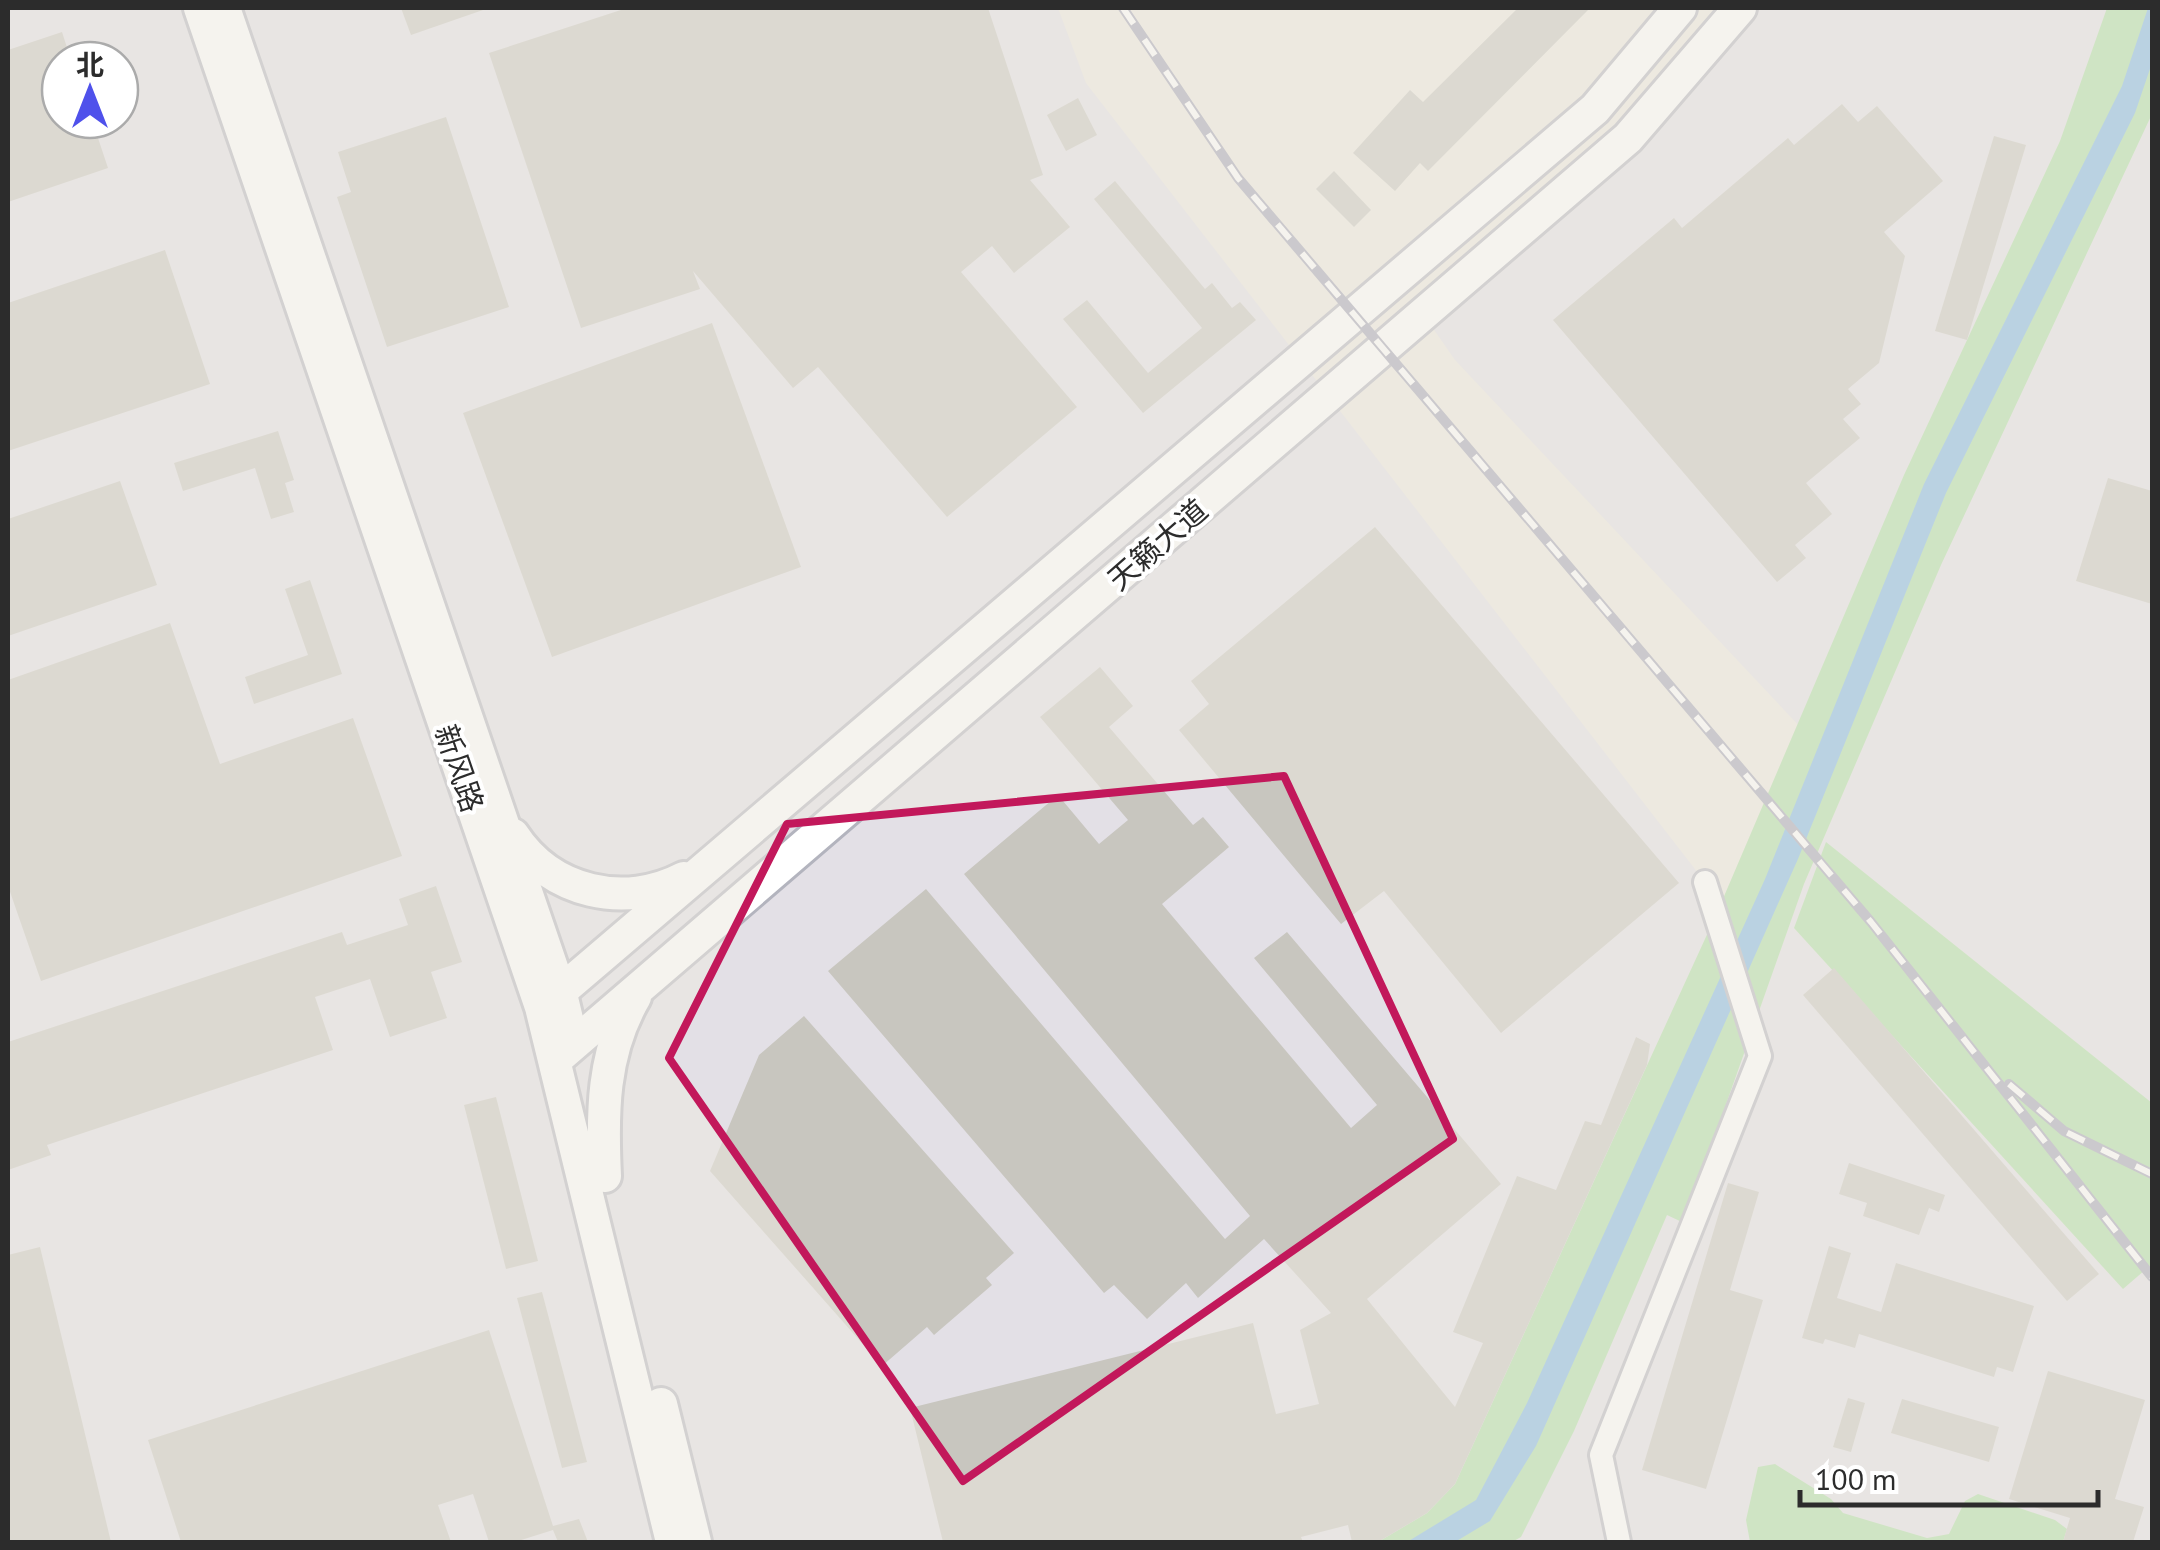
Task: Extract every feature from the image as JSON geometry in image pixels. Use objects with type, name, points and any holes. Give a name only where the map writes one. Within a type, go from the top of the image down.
[{"type":"main road","name":"新风路","points":[[200,8],[551,1000]]},
{"type":"main road","name":"新风路","points":[[224,8],[500,814],[564,1053],[672,1542]]},
{"type":"main road","name":"天籁大道","points":[[551,1000],[1595,110],[1680,8]]},
{"type":"main road","name":"天籁大道","points":[[564,1053],[1628,138],[1740,8]]},
{"type":"main road","points":[[500,814],[527,856],[570,883],[613,896],[659,891],[719,859]]},
{"type":"main road","points":[[605,1176],[601,1106],[622,1018],[640,988]]},
{"type":"main road","name":"新风路","points":[[564,1053],[605,1176],[695,1542]]},
{"type":"street","points":[[1619,1542],[1602,1455],[1760,1056],[1720,940],[1705,882]]},
{"type":"highlighted area","points":[[1284,776],[1453,1139],[963,1481],[669,1058],[787,824]]},
{"type":"shaded area","points":[[8,8],[1058,8],[1086,83],[1705,882],[1753,1026],[1804,884],[1849,779],[1455,360],[1423,314],[1740,8],[2152,8],[2152,1542],[8,1542]]},
{"type":"green space","points":[[2107,8],[2152,8],[2152,114],[1941,565],[1804,884],[1684,1223],[1667,1215],[1574,1431],[1521,1537],[1512,1542],[1378,1542],[1427,1513],[1455,1484],[1716,915],[1904,475],[2060,141]]},
{"type":"green space","points":[[1826,842],[2152,1103],[2152,1264],[2123,1289],[1794,928]]},
{"type":"green space","points":[[1775,1464],[1831,1499],[1843,1513],[1927,1538],[1949,1534],[1965,1501],[1978,1494],[2055,1520],[2067,1529],[2063,1542],[1750,1542],[1746,1520],[1758,1467]]},
{"type":"water","points":[[2148,8],[2152,8],[2152,63],[2135,113],[1946,493],[1798,859],[1536,1446],[1490,1521],[1455,1542],[1407,1542],[1476,1500],[1527,1403],[1765,879],[1924,484],[2122,86]]},
{"type":"building","points":[[401,8],[482,8],[483,10],[411,35]]},
{"type":"building","points":[[627,8],[988,8],[1043,175],[1030,180],[1070,227],[1014,273],[992,246],[961,272],[1077,407],[947,517],[818,367],[793,388],[693,271],[700,289],[581,328],[489,53]]},
{"type":"building","points":[[1518,8],[1590,8],[1428,171],[1420,163],[1395,191],[1353,153],[1410,90],[1423,102]]},
{"type":"building","points":[[62,32],[65,40],[40,40],[40,140],[99,140],[108,168],[8,202],[8,50]]},
{"type":"building","points":[[1078,98],[1097,135],[1066,151],[1047,115]]},
{"type":"building","points":[[1842,104],[1858,122],[1877,106],[1943,181],[1884,232],[1905,256],[1879,363],[1848,389],[1861,404],[1843,419],[1860,438],[1806,483],[1832,514],[1795,545],[1806,558],[1777,582],[1553,320],[1674,218],[1682,228],[1788,138],[1794,145]]},
{"type":"building","points":[[446,117],[509,307],[387,347],[337,197],[351,192],[338,152]]},
{"type":"building","points":[[1994,136],[2026,145],[1967,340],[1935,331]]},
{"type":"building","points":[[1334,171],[1371,210],[1354,227],[1316,189]]},
{"type":"building","points":[[1115,181],[1205,289],[1212,283],[1232,308],[1240,302],[1256,320],[1143,413],[1063,319],[1087,300],[1148,373],[1202,328],[1094,199]]},
{"type":"building","points":[[165,250],[210,384],[8,451],[8,303]]},
{"type":"building","points":[[712,323],[801,567],[552,657],[463,413]]},
{"type":"building","points":[[278,431],[294,480],[285,483],[294,512],[271,519],[255,468],[183,491],[174,463]]},
{"type":"building","points":[[2108,478],[2152,491],[2152,604],[2076,581]]},
{"type":"building","points":[[120,481],[157,585],[8,636],[8,519]]},
{"type":"building","points":[[1375,527],[1679,883],[1501,1033],[1384,891],[1341,924],[1179,730],[1209,704],[1191,681]]},
{"type":"building","points":[[310,580],[342,674],[254,704],[245,677],[308,655],[285,589]]},
{"type":"building","points":[[170,623],[220,764],[353,718],[402,856],[41,981],[8,886],[8,680]]},
{"type":"building","points":[[1100,667],[1133,706],[1109,727],[1193,825],[1203,817],[1229,847],[1162,904],[1351,1128],[1377,1105],[1254,958],[1287,932],[1501,1184],[1367,1299],[1455,1407],[1483,1343],[1453,1332],[1517,1176],[1556,1190],[1585,1121],[1601,1125],[1636,1037],[1650,1044],[1647,1065],[1455,1484],[1427,1513],[1378,1542],[1352,1542],[1348,1525],[1301,1537],[1303,1542],[943,1542],[910,1408],[1253,1323],[1276,1414],[1319,1404],[1300,1330],[1331,1313],[1264,1239],[1198,1298],[1186,1283],[1147,1319],[1114,1285],[1104,1293],[828,971],[926,889],[1225,1239],[1250,1216],[964,874],[1058,795],[1099,844],[1128,820],[1040,717]]},
{"type":"building","points":[[436,886],[462,962],[431,972],[447,1018],[390,1037],[370,979],[315,997],[333,1050],[47,1145],[51,1155],[8,1170],[8,1042],[342,932],[347,945],[408,925],[399,899]]},
{"type":"building","points":[[1834,968],[2099,1274],[2067,1301],[1803,995]]},
{"type":"building","points":[[804,1016],[1014,1253],[986,1278],[992,1285],[934,1335],[927,1327],[882,1366],[710,1171],[759,1055]]},
{"type":"building","points":[[496,1097],[538,1261],[506,1269],[464,1105]]},
{"type":"building","points":[[1849,1163],[1945,1195],[1939,1212],[1929,1208],[1919,1235],[1863,1216],[1867,1203],[1839,1194]]},
{"type":"building","points":[[1728,1183],[1759,1192],[1730,1290],[1763,1300],[1706,1489],[1642,1470]]},
{"type":"building","points":[[1829,1246],[1851,1253],[1837,1298],[1881,1312],[1896,1263],[2034,1306],[2013,1372],[1997,1367],[1994,1377],[1859,1334],[1855,1348],[1825,1339],[1823,1344],[1802,1338]]},
{"type":"building","points":[[40,1247],[111,1542],[8,1542],[8,1255]]},
{"type":"building","points":[[542,1292],[587,1462],[562,1468],[517,1298]]},
{"type":"building","points":[[489,1330],[553,1526],[579,1519],[588,1542],[558,1542],[553,1530],[515,1542],[489,1542],[473,1494],[438,1505],[451,1542],[181,1542],[148,1440]]},
{"type":"building","points":[[2048,1371],[2145,1400],[2115,1499],[2144,1507],[2133,1542],[2063,1542],[2070,1518],[2009,1499]]},
{"type":"building","points":[[1848,1398],[1865,1403],[1851,1452],[1833,1447]]},
{"type":"building","points":[[1902,1399],[1999,1427],[1989,1462],[1891,1433]]},
{"type":"railway","points":[[1123,8],[1238,178],[1871,922],[2152,1277]]},
{"type":"railway","points":[[2009,1084],[2064,1131],[2152,1174]]}]
